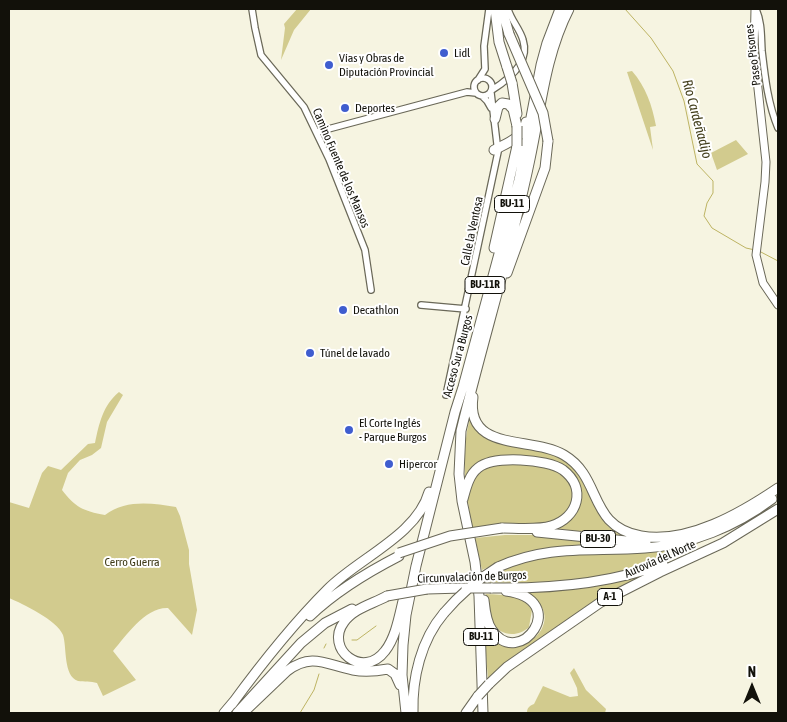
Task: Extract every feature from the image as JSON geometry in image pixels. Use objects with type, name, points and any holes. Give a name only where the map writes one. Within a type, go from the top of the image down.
[{"type":"highway","points":[[496,9],[499,42],[512,83],[517,107],[517,126]]},
{"type":"highway","name":"BU-11R","points":[[489,320],[498,301],[524,224],[543,176],[548,141],[543,113],[509,34],[502,9]]},
{"type":"highway","name":"Acceso Sur a Burgos","points":[[405,713],[402,675],[403,645],[406,614],[416,566],[455,412],[519,180],[539,72],[554,28],[563,9]]},
{"type":"highway","points":[[496,149],[515,138],[525,128],[538,60],[554,28]]},
{"type":"highway","name":"Acceso Sur a Burgos","points":[[483,713],[479,596],[475,562],[462,501],[459,474],[461,431],[531,158],[554,28]]},
{"type":"highway","points":[[494,115],[502,103],[508,104],[513,109],[517,126]]},
{"type":"highway","name":"BU-11R","points":[[455,412],[515,157],[517,126]]},
{"type":"highway","points":[[473,379],[473,414],[482,429],[499,439],[552,450],[572,460],[586,476],[604,516],[615,526],[626,532],[658,537],[690,532],[724,520],[754,504],[778,488]]},
{"type":"highway","points":[[232,704],[266,658],[329,588],[416,519],[426,504],[449,425],[455,412]]},
{"type":"highway","points":[[462,501],[469,480],[478,468],[497,460],[530,462],[552,466],[562,469],[573,481],[577,493],[575,508],[570,516],[560,523],[547,527],[501,530]]},
{"type":"highway","name":"Autovía del Norte","points":[[412,713],[414,682],[420,657],[430,634],[444,613],[479,578],[498,567],[523,557],[553,551],[647,548],[681,544],[733,523],[778,494]]},
{"type":"highway","name":"Autovía del Norte","points":[[466,713],[478,696],[507,667],[601,602],[660,572],[723,544],[778,509]]},
{"type":"highway","name":"BU-30","points":[[224,713],[308,617],[357,579],[399,555],[449,540],[501,530],[544,532],[650,543],[696,539]]},
{"type":"highway","name":"Circunvalación de Burgos","points":[[237,713],[286,658],[317,629],[357,607],[387,596],[427,589],[497,589],[569,584],[632,574],[651,569],[744,530]]},
{"type":"highway","points":[[475,562],[486,616],[492,630],[502,639],[515,642],[523,640],[535,629],[538,622],[536,610],[528,598],[497,589]]},
{"type":"highway","points":[[387,596],[374,604],[356,611],[342,624],[339,641],[346,656],[359,662],[367,663],[374,661],[384,652],[392,638],[410,579],[416,566]]},
{"type":"highway","points":[[243,713],[287,671],[294,666],[312,660],[333,663],[353,670],[391,670],[400,681],[405,713]]},
{"type":"main road","name":"Paseo Pisones","points":[[755,9],[754,52],[766,162],[766,182],[756,251],[763,283],[778,305]]},
{"type":"street","name":"Camino Fuente de los Mansos","points":[[252,9],[261,55],[304,107],[329,159],[365,250],[372,290]]},
{"type":"street","points":[[476,93],[476,83],[485,69],[484,46],[489,9]]},
{"type":"street","points":[[316,132],[466,92],[476,93],[483,97],[517,69],[523,57],[523,40],[508,9]]},
{"type":"street","name":"Paseo Pisones","points":[[755,9],[762,27],[763,57],[771,108],[778,128]]},
{"type":"street","points":[[466,92],[484,78],[490,81],[491,91]]},
{"type":"street","name":"Calle la Ventosa","points":[[446,395],[491,187],[496,149],[491,91]]},
{"type":"street","name":"Calle la Ventosa","points":[[483,97],[490,104],[494,115]]},
{"type":"street","points":[[421,305],[466,309]]},
{"type":"green space","points":[[297,9],[311,9],[294,30],[281,60],[284,24]]},
{"type":"green space","points":[[632,71],[645,90],[653,111],[656,126],[650,127],[653,150],[627,72]]},
{"type":"green space","points":[[736,140],[748,154],[717,170],[711,153]]},
{"type":"green space","name":"Cerro Guerra","points":[[119,392],[123,395],[107,422],[101,448],[92,455],[80,460],[68,473],[62,490],[71,501],[80,507],[105,515],[130,504],[158,504],[176,507],[189,550],[189,564],[197,610],[192,635],[168,608],[152,612],[144,617],[113,651],[136,680],[103,696],[97,683],[78,681],[73,678],[66,661],[64,640],[60,629],[39,613],[9,598],[9,502],[29,508],[42,473],[48,466],[61,470],[88,444],[95,443],[105,409]]},
{"type":"green space","points":[[471,416],[477,427],[544,449],[568,460],[574,465],[584,480],[603,519],[610,527],[624,537],[560,529],[560,526],[576,514],[580,500],[575,484],[566,468],[532,460],[495,457],[475,465],[465,477],[466,438]]},
{"type":"green space","points":[[506,464],[538,466],[561,473],[569,480],[572,489],[574,501],[570,509],[555,523],[472,528],[467,496],[471,485],[478,473],[488,467]]},
{"type":"green space","points":[[505,535],[548,535],[618,544],[618,546],[533,550],[503,560],[482,570],[475,538]]},
{"type":"green space","points":[[703,541],[644,566],[599,577],[529,583],[485,582],[484,579],[516,564],[549,555],[665,548]]},
{"type":"green space","points":[[653,571],[503,666],[488,678],[483,621],[489,635],[498,643],[509,646],[520,646],[530,641],[538,634],[543,625],[544,615],[540,604],[534,598],[521,591]]},
{"type":"green space","points":[[486,594],[512,596],[523,601],[532,610],[529,627],[520,633],[509,634],[495,627],[488,608]]},
{"type":"green space","points":[[574,668],[586,690],[606,709],[605,713],[527,713],[528,708],[534,704],[543,686],[570,697],[578,696],[577,688],[570,673]]},
{"type":"waterway","name":"Río Cardeñadijo","points":[[625,9],[651,38],[673,71],[684,101],[697,164],[713,181],[713,193],[707,203],[704,216],[712,228],[746,248],[755,250]]},
{"type":"waterway","name":"Río Cardeñadijo","points":[[759,251],[778,261]]},
{"type":"waterway","points":[[352,640],[357,640],[376,626]]},
{"type":"waterway","points":[[324,648],[326,644]]},
{"type":"waterway","points":[[300,713],[314,690],[319,674]]},
{"type":"place","name":"Lidl","points":[[444,53]]},
{"type":"place","name":"Vías y Obras de Diputación Provincial","points":[[329,65]]},
{"type":"place","name":"Deportes","points":[[345,108]]},
{"type":"place","name":"Decathlon","points":[[343,310]]},
{"type":"place","name":"Túnel de lavado","points":[[310,353]]},
{"type":"place","name":"El Corte Inglés - Parque Burgos","points":[[349,430]]},
{"type":"place","name":"Hipercor","points":[[389,464]]}]
